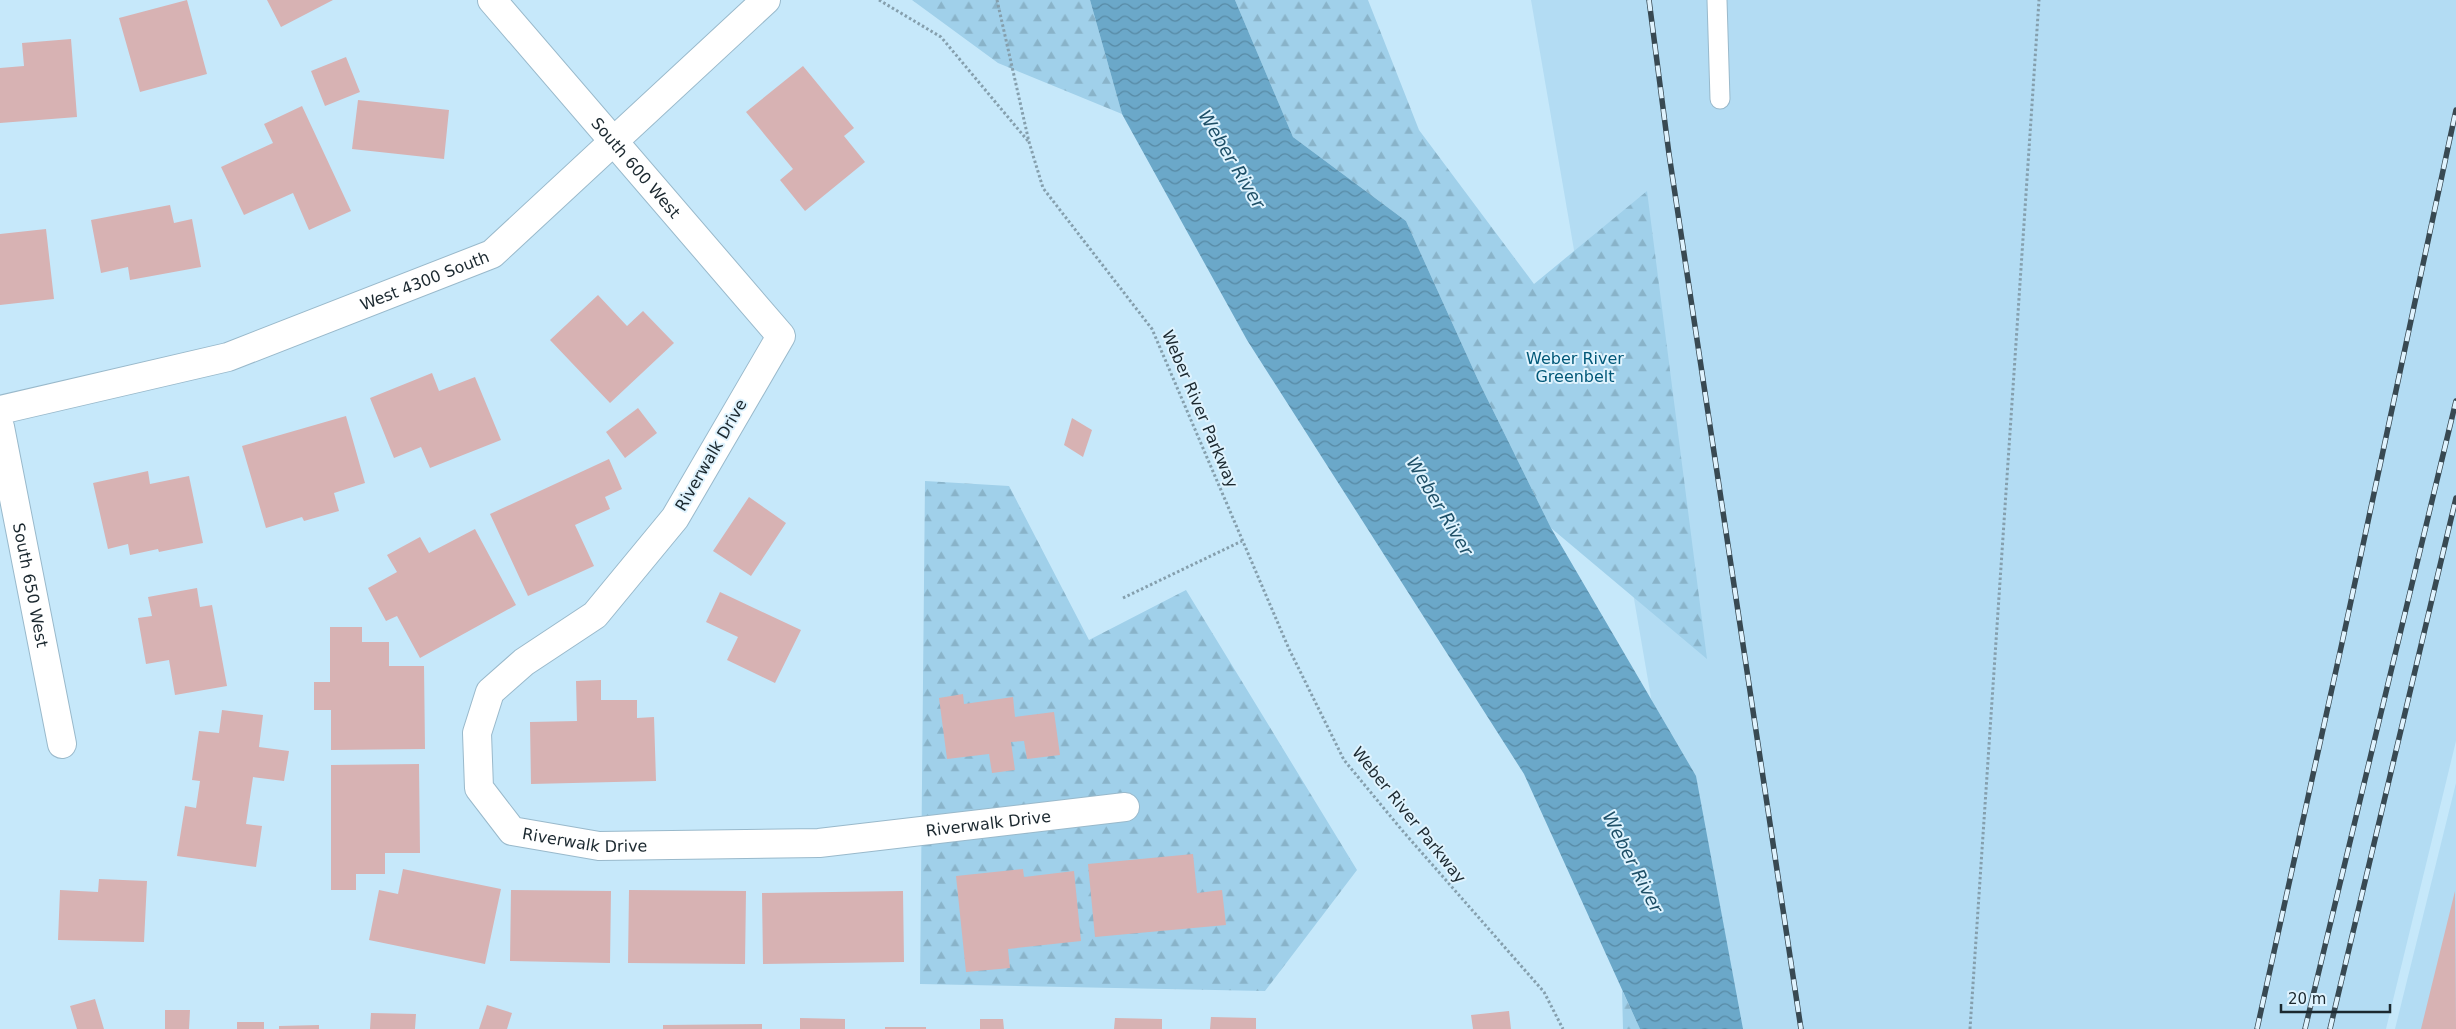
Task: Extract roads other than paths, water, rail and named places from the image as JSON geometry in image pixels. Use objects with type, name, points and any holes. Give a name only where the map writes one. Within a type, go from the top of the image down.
[{"type":"street","name":"South 600 West","points":[[492,0],[781,336]]},
{"type":"street","name":"West 4300 South","points":[[0,410],[228,357],[492,254],[766,0]]},
{"type":"street","name":"Riverwalk Drive","points":[[781,336],[675,518],[602,608],[595,615],[524,662],[490,692],[477,733],[479,788],[512,830],[600,846],[819,843],[1125,807]]},
{"type":"street","name":"South 650 West","points":[[0,427],[62,744]]},
{"type":"lane","points":[[1716,0],[1720,99]]},
{"type":"water","name":"Weber River","points":[[1090,0],[1235,0],[1293,137],[1406,221],[1479,382],[1551,528],[1696,776],[1743,1029],[1640,1029],[1524,774],[1247,340],[1122,114]]},
{"type":"railway","points":[[1649,0],[1669,154],[1801,1029]]},
{"type":"railway","points":[[2257,1029],[2456,110]]},
{"type":"railway","points":[[2305,1029],[2456,401]]},
{"type":"railway","points":[[2330,1029],[2456,498]]},
{"type":"park label","name":"Weber River Greenbelt","points":[[1575,367]]}]
